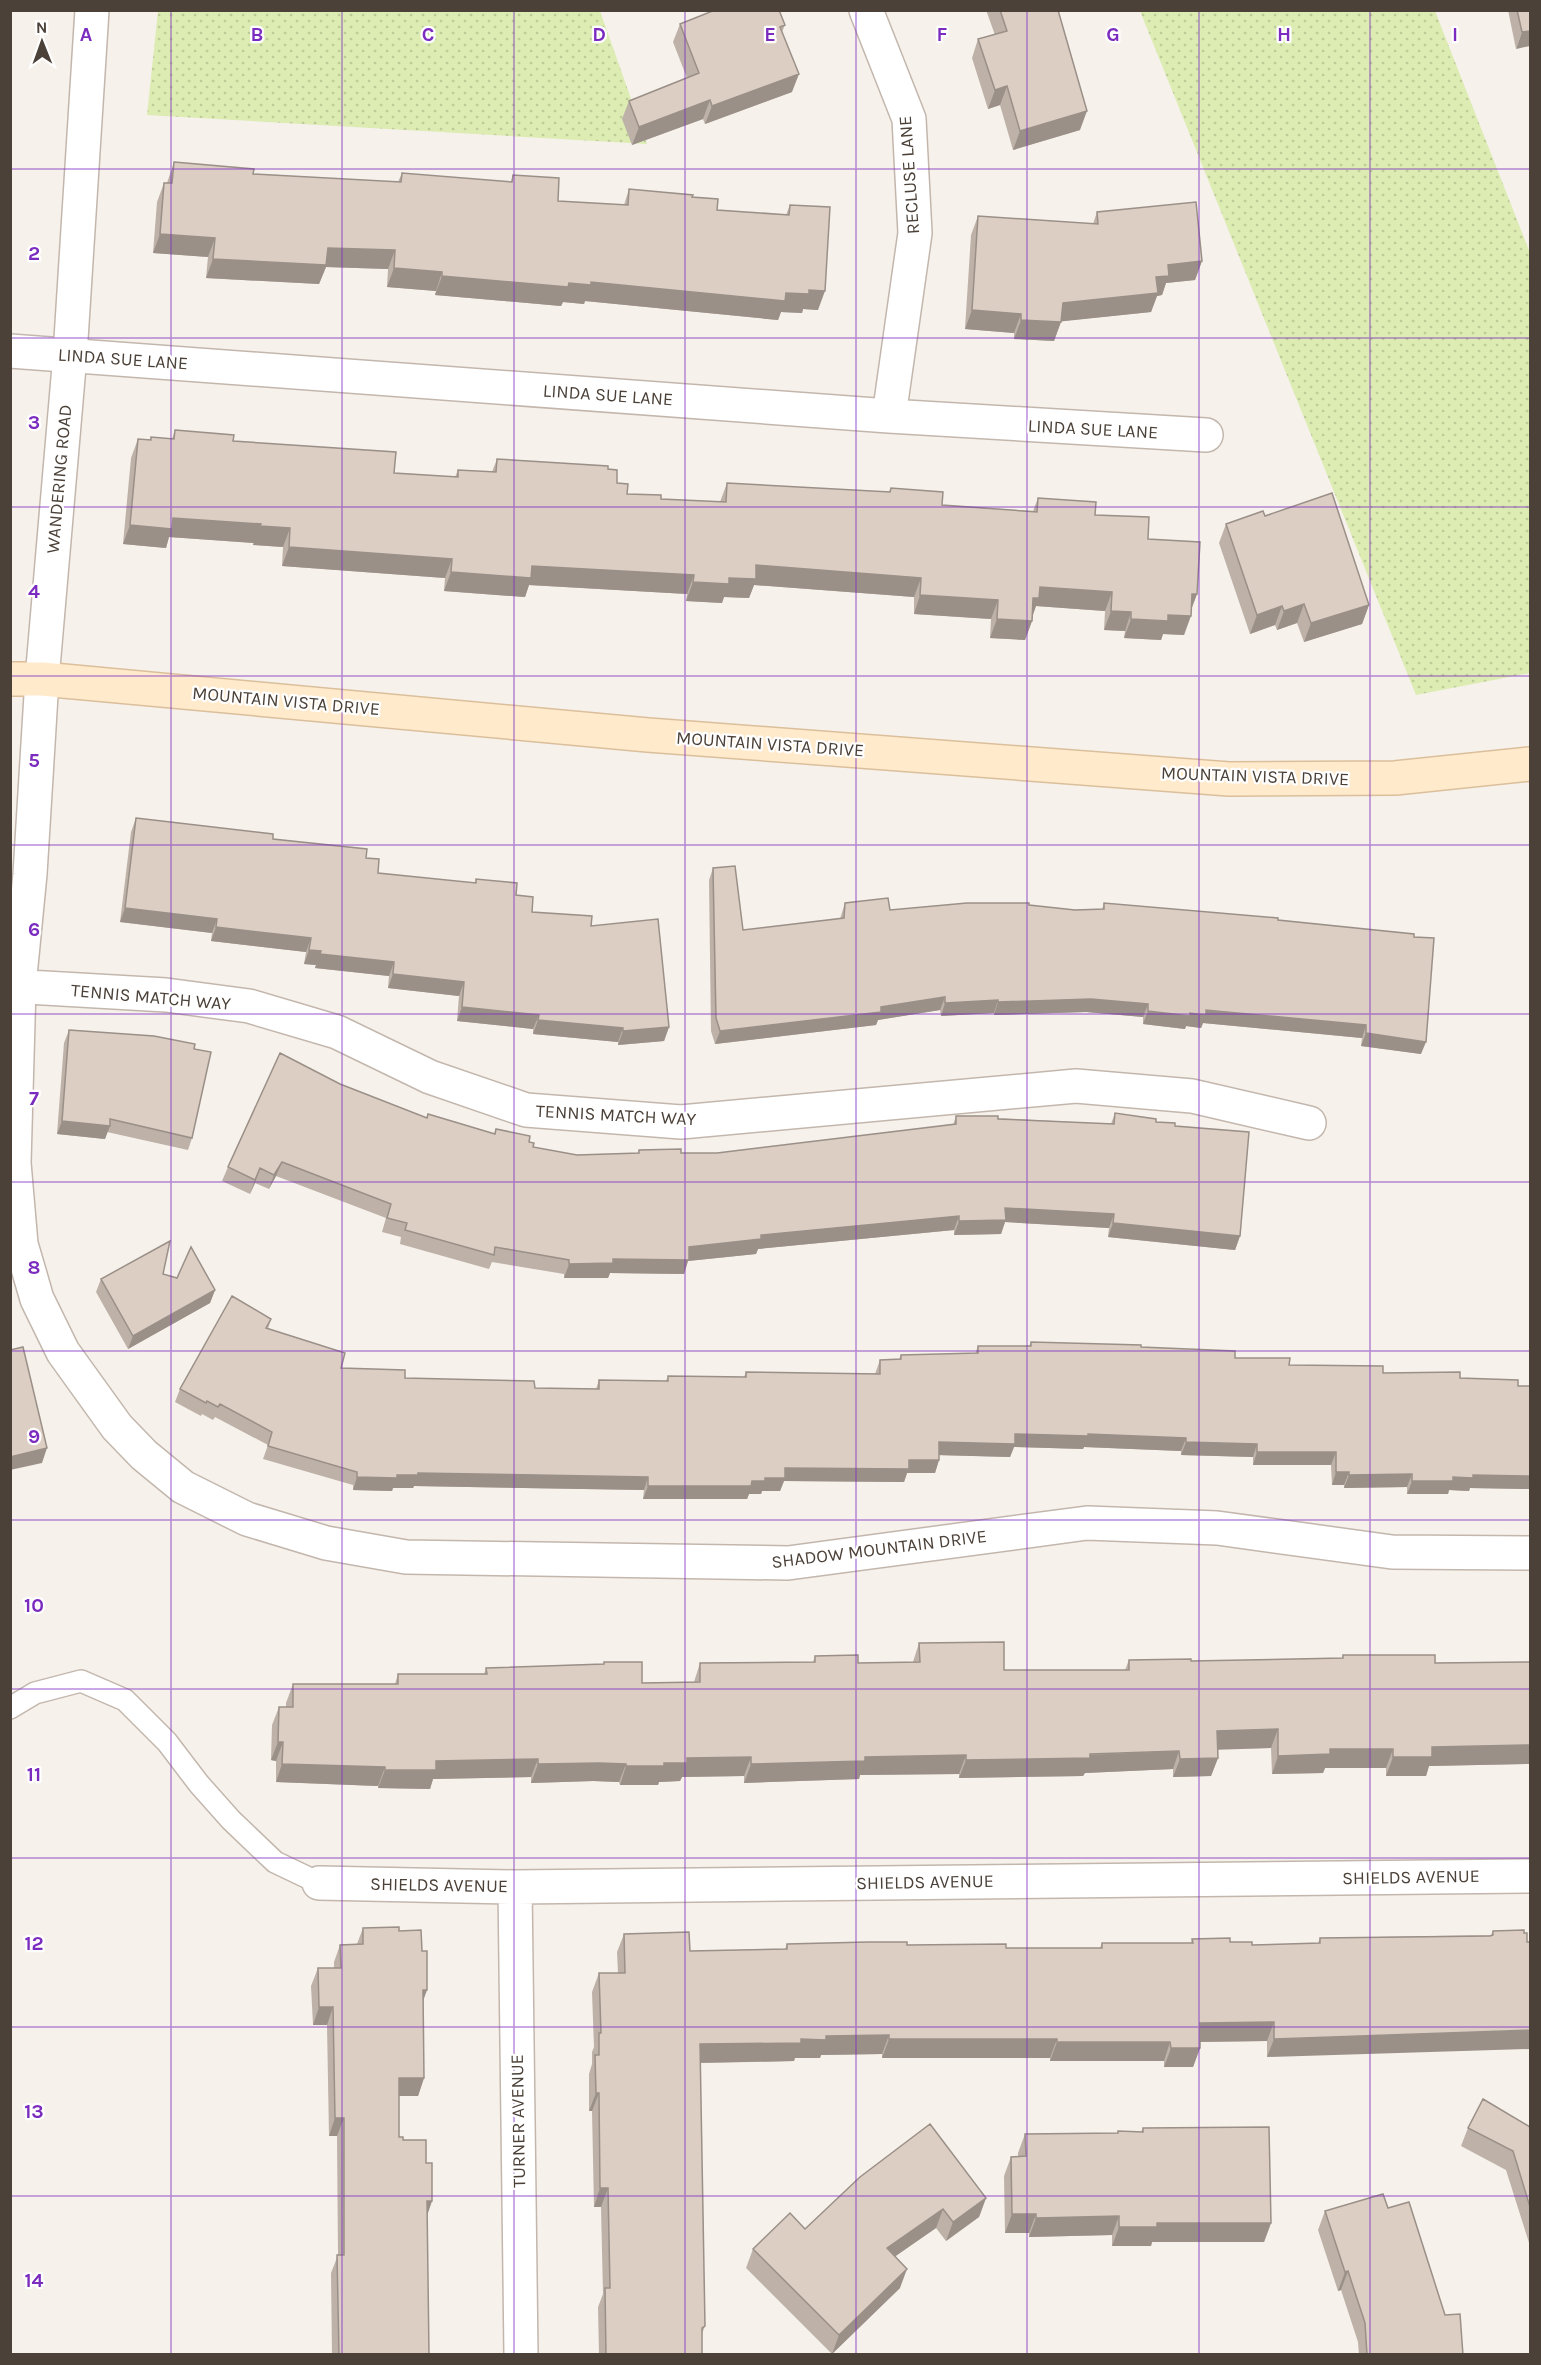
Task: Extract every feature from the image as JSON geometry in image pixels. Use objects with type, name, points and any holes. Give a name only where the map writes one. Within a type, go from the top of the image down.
[{"type":"main road","name":"MOUNTAIN VISTA DRIVE","points":[[26,679],[648,735],[1229,779],[1395,778],[1530,764]]},
{"type":"street","name":"WANDERING ROAD","points":[[24,1303],[14,1163],[15,986],[30,874],[26,679],[70,355],[92,10]]},
{"type":"street","name":"RECLUSE LANE","points":[[866,10],[909,119],[915,233],[889,416]]},
{"type":"street","name":"LINDA SUE LANE","points":[[10,351],[889,416],[1206,435]]},
{"type":"street","name":"TENNIS MATCH WAY","points":[[15,986],[166,996],[249,1006],[337,1032],[430,1077],[526,1110],[681,1122],[1076,1086],[1192,1096],[1310,1123]]},
{"type":"street","name":"SHADOW MOUNTAIN DRIVE","points":[[24,1303],[63,1352],[117,1427],[144,1455],[183,1486],[247,1519],[326,1543],[406,1557],[788,1563],[1087,1523],[1217,1528],[1392,1552],[1530,1553]]},
{"type":"street","name":"SHIELDS AVENUE","points":[[319,1883],[515,1887],[1530,1876]]},
{"type":"street","name":"TURNER AVENUE","points":[[515,1887],[521,2355]]},
{"type":"lane","points":[[10,1708],[35,1693],[81,1682],[125,1700],[167,1742],[199,1784],[231,1820],[275,1862],[319,1883]]},
{"type":"green space","points":[[158,11],[600,11],[647,144],[147,115]]},
{"type":"green space","points":[[1140,11],[1435,11],[1530,253],[1530,673],[1416,695]]},
{"type":"building","points":[[715,10],[779,10],[785,25],[780,27],[799,74],[712,106],[710,100],[639,127],[629,101],[699,73],[680,24]]},
{"type":"building","points":[[1000,10],[1058,10],[1087,111],[1020,131],[1007,86],[995,90],[978,39],[1007,31]]},
{"type":"building","points":[[1517,10],[1530,10],[1530,31],[1522,32]]},
{"type":"building","points":[[174,162],[254,169],[253,174],[401,182],[402,173],[512,182],[513,175],[559,178],[558,201],[628,205],[629,189],[718,199],[717,210],[789,215],[790,205],[830,207],[825,291],[809,290],[809,294],[786,293],[785,301],[591,282],[591,285],[569,283],[568,287],[442,276],[442,272],[394,268],[395,250],[328,248],[326,265],[213,259],[215,238],[160,234],[164,183],[172,183]]},
{"type":"building","points":[[1196,202],[1202,261],[1168,265],[1169,276],[1156,277],[1158,293],[1063,303],[1061,322],[1021,320],[1021,314],[972,310],[978,216],[1098,224],[1097,212]]},
{"type":"building","points":[[175,430],[234,435],[233,441],[396,452],[394,473],[458,477],[458,470],[496,472],[497,459],[608,466],[608,469],[617,470],[617,483],[628,484],[627,494],[661,495],[661,499],[726,502],[727,483],[890,492],[891,488],[943,492],[942,505],[1037,512],[1038,498],[1096,502],[1095,515],[1149,517],[1148,539],[1200,542],[1197,594],[1192,594],[1191,616],[1168,615],[1168,621],[1131,619],[1131,612],[1111,611],[1112,592],[1040,587],[1039,598],[1033,598],[1032,621],[997,619],[998,600],[920,595],[921,578],[756,565],[756,579],[729,578],[729,584],[693,582],[694,575],[532,566],[531,578],[451,572],[452,559],[289,547],[290,528],[260,526],[261,524],[173,518],[172,529],[130,525],[138,439],[151,440],[151,437],[174,439]]},
{"type":"building","points":[[1332,493],[1369,605],[1311,623],[1304,604],[1284,611],[1282,606],[1257,615],[1226,524],[1263,511],[1265,516]]},
{"type":"building","points":[[136,818],[273,834],[273,839],[367,849],[366,858],[379,859],[378,873],[476,883],[476,879],[517,883],[516,895],[533,897],[532,912],[592,916],[591,926],[658,919],[669,1027],[623,1031],[623,1028],[538,1020],[539,1015],[462,1007],[464,982],[393,974],[394,962],[320,954],[321,951],[309,950],[311,938],[216,927],[217,919],[125,908]]},
{"type":"building","points":[[735,866],[743,930],[844,918],[845,903],[888,898],[890,910],[967,903],[1029,903],[1029,905],[1075,910],[1104,909],[1104,903],[1278,918],[1278,920],[1434,938],[1426,1042],[1366,1033],[1366,1025],[1206,1010],[1206,1015],[1190,1013],[1190,1016],[1148,1011],[1148,1004],[1091,999],[945,1003],[945,997],[881,1007],[881,1012],[720,1031],[716,1018],[713,868]]},
{"type":"building","points":[[69,1030],[154,1036],[195,1044],[194,1049],[211,1052],[192,1138],[110,1119],[110,1126],[62,1121]]},
{"type":"building","points":[[280,1053],[340,1084],[427,1118],[428,1114],[495,1134],[496,1129],[530,1136],[529,1142],[534,1143],[533,1147],[577,1155],[681,1149],[681,1153],[717,1153],[956,1124],[956,1116],[998,1116],[998,1119],[1114,1124],[1115,1113],[1156,1119],[1156,1122],[1175,1123],[1175,1126],[1249,1132],[1240,1236],[1113,1223],[1114,1214],[1005,1208],[1006,1220],[959,1221],[959,1216],[761,1235],[761,1239],[689,1247],[689,1260],[613,1259],[613,1263],[569,1264],[569,1260],[495,1247],[494,1255],[405,1230],[407,1223],[387,1218],[391,1204],[282,1162],[274,1175],[260,1168],[255,1180],[228,1167]]},
{"type":"building","points":[[170,1241],[163,1274],[177,1278],[191,1247],[215,1290],[133,1336],[101,1279]]},
{"type":"building","points":[[232,1296],[271,1319],[266,1328],[345,1353],[341,1368],[405,1370],[405,1378],[534,1381],[535,1388],[599,1389],[599,1380],[668,1381],[668,1376],[746,1377],[746,1372],[880,1374],[880,1360],[901,1359],[901,1355],[978,1353],[978,1346],[1031,1346],[1031,1342],[1141,1345],[1141,1347],[1235,1351],[1235,1358],[1290,1358],[1289,1365],[1383,1366],[1383,1373],[1460,1372],[1460,1378],[1518,1380],[1518,1386],[1530,1386],[1530,1476],[1473,1475],[1473,1478],[1453,1477],[1453,1481],[1412,1481],[1412,1474],[1349,1475],[1349,1472],[1336,1472],[1336,1452],[1257,1452],[1257,1444],[1186,1442],[1186,1438],[1015,1434],[1015,1444],[939,1442],[939,1460],[909,1460],[909,1469],[785,1468],[785,1478],[765,1478],[765,1481],[752,1481],[751,1486],[648,1486],[648,1477],[418,1473],[418,1475],[397,1475],[397,1478],[357,1477],[357,1472],[268,1446],[272,1432],[220,1404],[218,1407],[207,1401],[206,1403],[180,1389]]},
{"type":"building","points":[[23,1347],[47,1448],[10,1457],[10,1350]]},
{"type":"building","points":[[1004,1642],[1004,1670],[1129,1670],[1129,1660],[1343,1658],[1343,1655],[1435,1655],[1435,1663],[1530,1662],[1530,1745],[1432,1747],[1432,1757],[1393,1757],[1393,1749],[1330,1749],[1330,1754],[1278,1756],[1278,1729],[1217,1731],[1218,1758],[1180,1759],[1179,1751],[1090,1754],[1090,1758],[966,1760],[966,1755],[865,1757],[865,1761],[751,1764],[751,1757],[687,1758],[687,1763],[664,1763],[664,1766],[599,1763],[538,1764],[538,1759],[436,1761],[436,1770],[385,1770],[385,1767],[282,1764],[283,1742],[278,1742],[279,1707],[293,1707],[293,1684],[398,1684],[398,1674],[487,1674],[486,1668],[604,1664],[604,1662],[642,1662],[642,1683],[700,1682],[700,1663],[815,1662],[815,1656],[858,1655],[858,1663],[920,1662],[919,1643]]},
{"type":"building","points":[[399,1927],[399,1931],[421,1930],[422,1951],[427,1951],[427,1990],[423,1990],[424,2078],[399,2078],[399,2137],[403,2137],[403,2140],[426,2140],[426,2163],[432,2163],[432,2201],[427,2201],[429,2355],[339,2355],[337,2255],[344,2255],[344,2118],[335,2118],[333,2007],[319,2007],[318,1968],[341,1968],[340,1945],[363,1944],[363,1928]]},
{"type":"building","points":[[1524,1930],[1524,1933],[1527,1933],[1527,1942],[1530,1942],[1530,2030],[1274,2039],[1274,2022],[1200,2023],[1200,2048],[1171,2048],[1170,2042],[889,2039],[889,2035],[826,2036],[826,2040],[801,2039],[801,2043],[700,2044],[705,2326],[702,2328],[702,2355],[606,2355],[605,2288],[610,2288],[608,2188],[600,2188],[599,2093],[596,2093],[595,2055],[599,2055],[599,2033],[601,2033],[599,1973],[625,1973],[624,1934],[689,1932],[690,1951],[787,1949],[787,1944],[868,1942],[907,1942],[907,1945],[1006,1944],[1006,1948],[1102,1948],[1102,1943],[1193,1943],[1192,1939],[1230,1938],[1230,1942],[1252,1942],[1252,1945],[1320,1943],[1320,1938],[1490,1936],[1493,1935],[1493,1931]]},
{"type":"building","points":[[1483,2099],[1530,2127],[1530,2207],[1513,2151],[1468,2128]]},
{"type":"building","points":[[930,2124],[986,2198],[953,2222],[943,2209],[887,2248],[907,2269],[839,2335],[753,2249],[790,2213],[805,2229],[860,2177]]},
{"type":"building","points":[[1269,2127],[1271,2223],[1157,2223],[1157,2227],[1119,2227],[1119,2216],[1036,2218],[1036,2214],[1012,2214],[1011,2157],[1026,2156],[1025,2134],[1143,2132],[1143,2128]]},
{"type":"building","points":[[1383,2194],[1388,2208],[1409,2202],[1445,2315],[1460,2314],[1463,2355],[1367,2355],[1365,2323],[1325,2211]]}]
